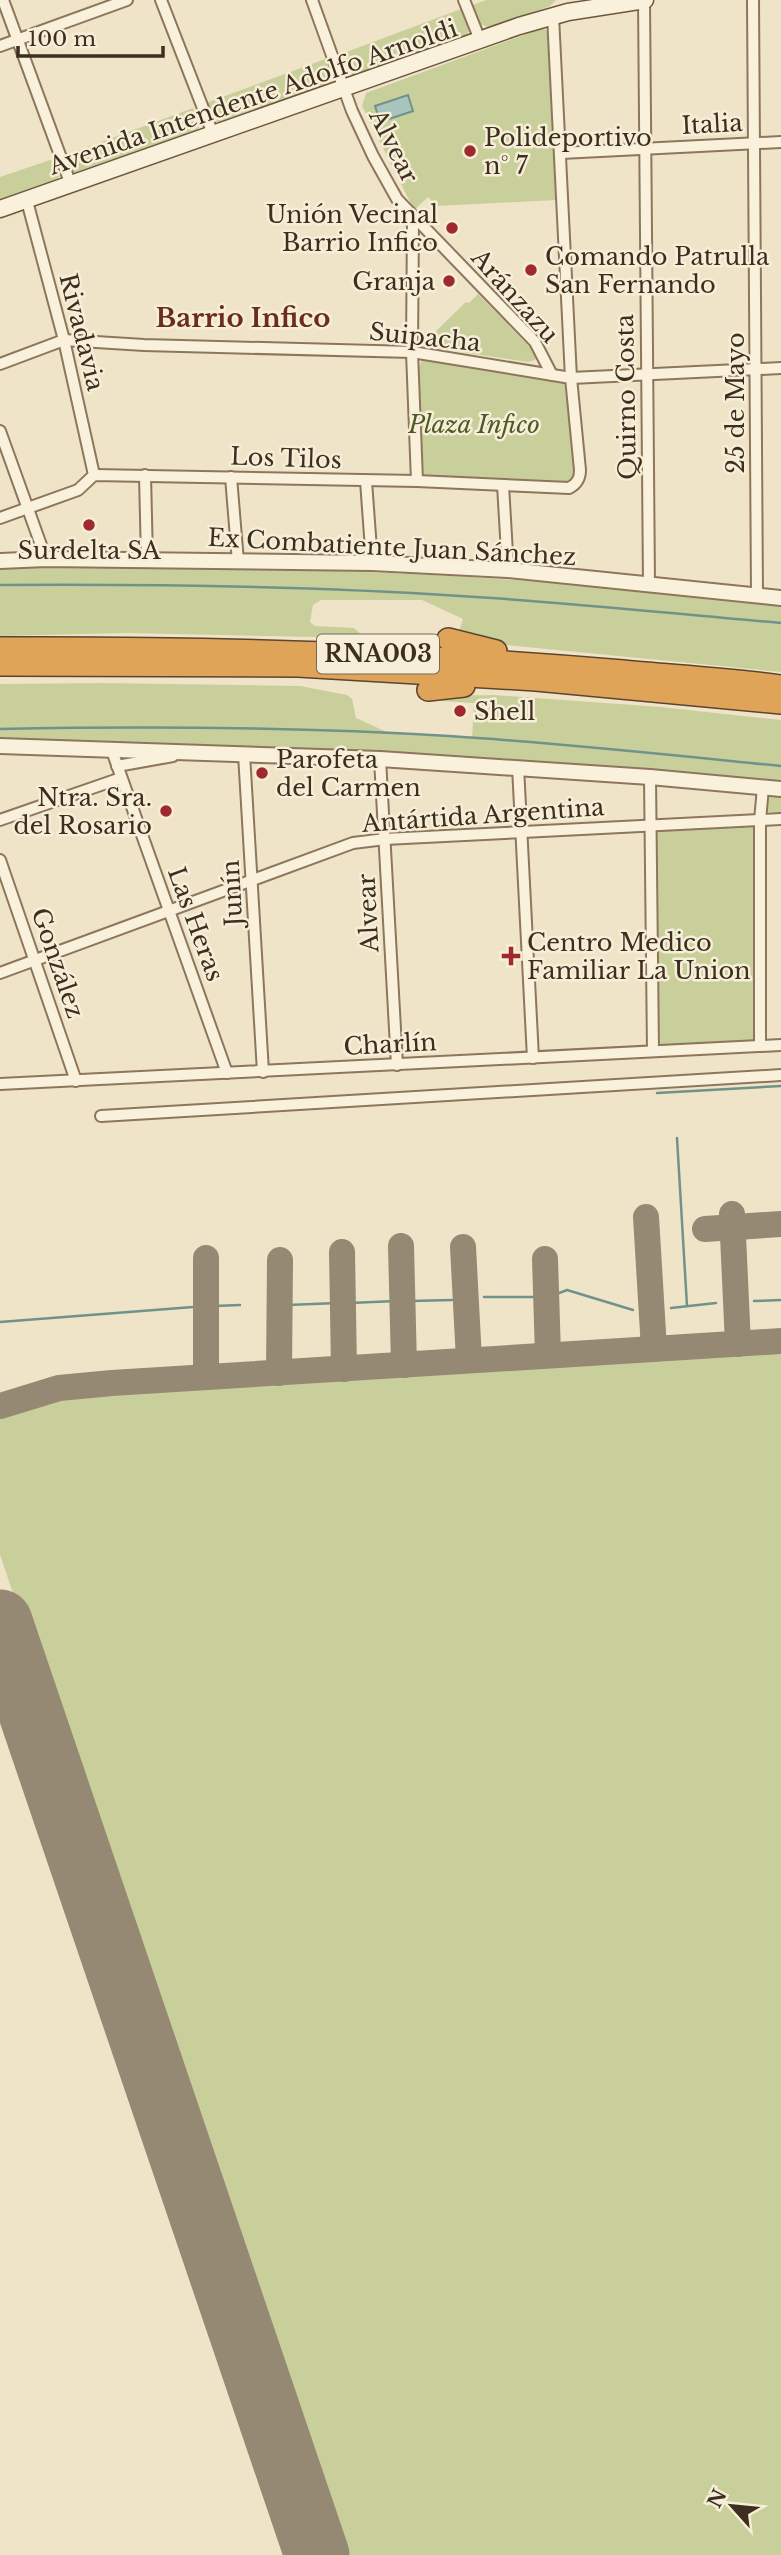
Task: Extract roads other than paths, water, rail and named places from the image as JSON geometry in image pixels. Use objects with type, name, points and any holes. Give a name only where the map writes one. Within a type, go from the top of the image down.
[{"type":"highway","points":[[448,639],[556,665]]},
{"type":"highway","points":[[302,651],[365,643]]},
{"type":"highway","name":"RNA003","points":[[0,648],[302,651],[556,665],[756,683],[779,696]]},
{"type":"highway","name":"RNA003","points":[[0,665],[298,666],[779,696]]},
{"type":"highway","points":[[177,666],[325,676]]},
{"type":"highway","points":[[428,690],[536,680]]},
{"type":"main road","name":"Avenida Intendente Adolfo Arnoldi","points":[[0,209],[345,89],[562,9],[645,0]]},
{"type":"street","points":[[3,0],[71,185]]},
{"type":"street","points":[[0,46],[127,0]]},
{"type":"street","points":[[161,0],[213,134]]},
{"type":"street","name":"Alvear","points":[[312,0],[373,156],[397,199],[413,217],[412,352],[417,481]]},
{"type":"street","points":[[464,0],[480,40]]},
{"type":"street","name":"Quirno Costa","points":[[645,0],[649,584]]},
{"type":"street","name":"25 de Mayo","points":[[753,0],[757,595]]},
{"type":"street","points":[[562,9],[561,153],[571,378]]},
{"type":"street","name":"Italia","points":[[561,153],[781,142]]},
{"type":"street","name":"Rivadavia","points":[[27,201],[64,341],[94,475]]},
{"type":"street","name":"Aránzazu","points":[[413,217],[535,342],[552,375]]},
{"type":"street","points":[[0,364],[64,341]]},
{"type":"street","name":"Suipacha","points":[[64,341],[412,352],[571,378],[781,368]]},
{"type":"street","name":"Los Tilos","points":[[94,475],[417,481],[569,488],[578,481],[580,470],[571,378]]},
{"type":"street","points":[[0,431],[46,559]]},
{"type":"street","points":[[0,518],[78,489],[94,475]]},
{"type":"street","points":[[145,475],[147,560]]},
{"type":"street","points":[[231,477],[238,562]]},
{"type":"street","points":[[366,481],[372,564]]},
{"type":"street","points":[[503,485],[508,570]]},
{"type":"street","name":"Ex Combatiente Juan Sánchez","points":[[0,561],[147,560],[372,564],[508,570],[781,597]]},
{"type":"street","points":[[0,746],[380,759],[518,767],[781,789]]},
{"type":"street","name":"Las Heras","points":[[111,748],[227,1073]]},
{"type":"street","points":[[117,766],[191,752]]},
{"type":"street","name":"Junín","points":[[244,754],[263,1072]]},
{"type":"street","name":"Alvear","points":[[380,759],[397,1065]]},
{"type":"street","points":[[518,767],[533,1058]]},
{"type":"street","points":[[650,777],[653,1051]]},
{"type":"street","points":[[0,820],[121,778]]},
{"type":"street","points":[[760,1046],[760,821],[763,786]]},
{"type":"street","name":"Antártida Argentina","points":[[0,973],[353,843],[385,839],[781,819]]},
{"type":"street","name":"González","points":[[0,860],[76,1080]]},
{"type":"street","name":"Charlín","points":[[0,1084],[781,1045]]},
{"type":"street","points":[[101,1116],[781,1075]]},
{"type":"water","points":[[408,95],[413,111],[380,122],[375,106]]},
{"type":"waterway","points":[[0,585],[230,586],[345,590],[540,601],[781,623]]},
{"type":"waterway","points":[[0,729],[225,728],[393,733],[532,742],[781,766]]},
{"type":"waterway","points":[[657,1093],[781,1086]]},
{"type":"waterway","points":[[677,1138],[687,1306]]},
{"type":"waterway","points":[[554,1295],[567,1290],[633,1310]]},
{"type":"waterway","points":[[484,1297],[540,1297]]},
{"type":"waterway","points":[[411,1301],[452,1300]]},
{"type":"waterway","points":[[754,1301],[781,1300]]},
{"type":"waterway","points":[[350,1303],[396,1301]]},
{"type":"waterway","points":[[288,1305],[337,1303]]},
{"type":"waterway","points":[[671,1308],[716,1303]]},
{"type":"waterway","points":[[214,1306],[240,1305]]},
{"type":"waterway","points":[[0,1322],[193,1307]]},
{"type":"place","name":"Polideportivo n° 7","points":[[470,151]]},
{"type":"place","name":"Unión Vecinal Barrio Infico","points":[[452,228]]},
{"type":"place","name":"Comando Patrulla San Fernando","points":[[531,270]]},
{"type":"place","name":"Granja","points":[[449,281]]},
{"type":"place","name":"Surdelta SA","points":[[89,525]]},
{"type":"place","name":"Shell","points":[[460,711]]},
{"type":"place","name":"Parofeta del Carmen","points":[[262,773]]},
{"type":"place","name":"Ntra. Sra. del Rosario","points":[[166,811]]},
{"type":"place","name":"Centro Medico Familiar La Union","points":[[511,956]]},
{"type":"district","name":"Barrio Infico","points":[[243,318]]},
{"type":"park label","name":"Plaza Infico","points":[[474,424]]}]
